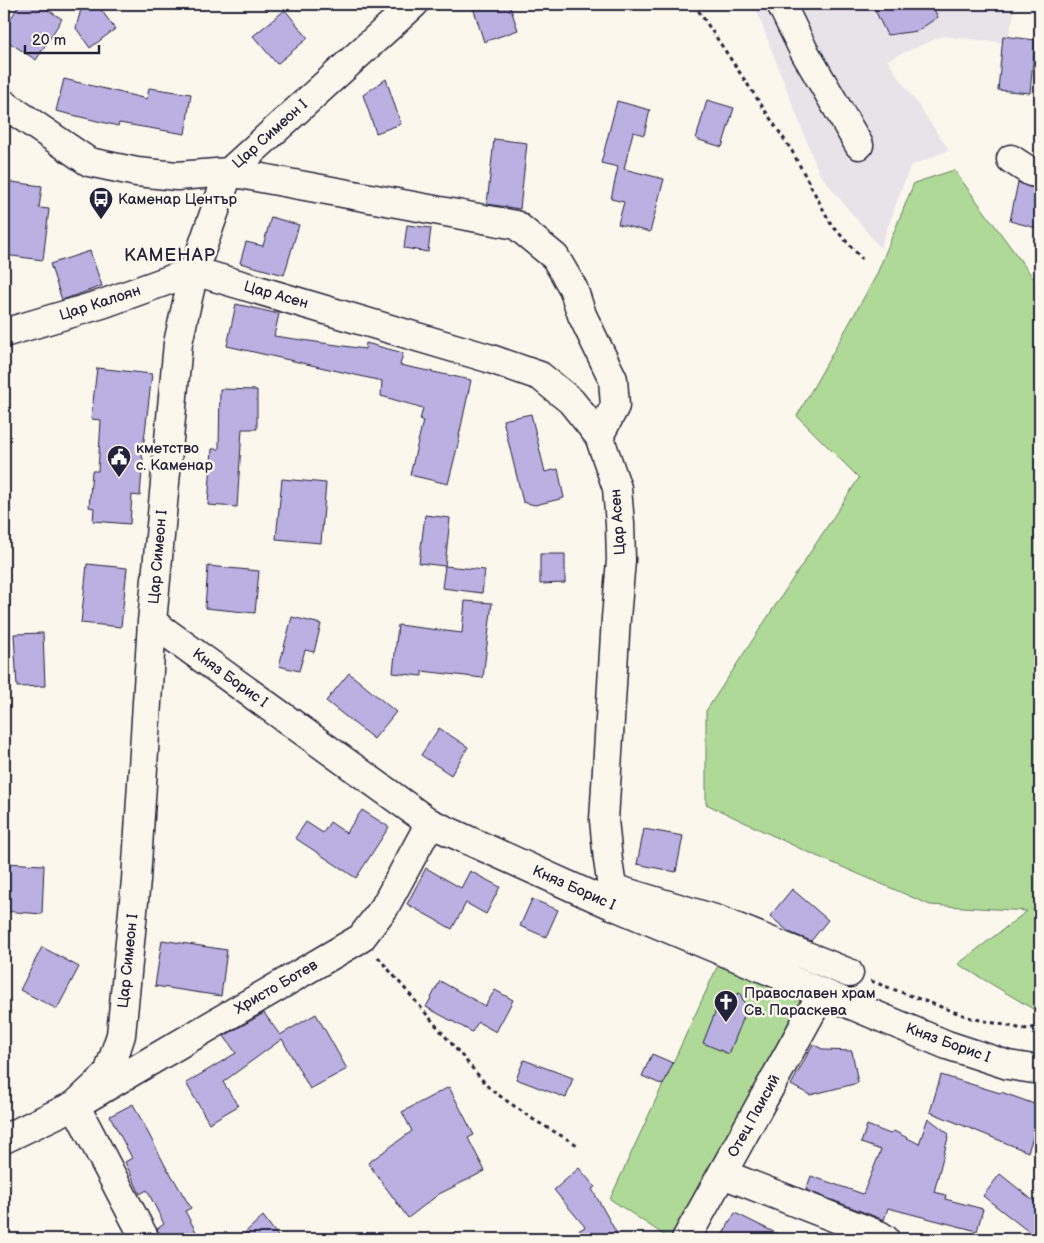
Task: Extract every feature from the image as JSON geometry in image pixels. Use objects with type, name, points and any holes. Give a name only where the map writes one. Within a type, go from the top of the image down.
[{"type":"street","name":"Цар Симеон I","points":[[4,1139],[75,1105],[108,1074],[120,1034],[136,880],[152,622],[178,342],[194,271],[229,172],[414,4]]},
{"type":"street","points":[[782,4],[804,51],[859,145]]},
{"type":"street","points":[[4,104],[89,162],[137,172],[177,176],[229,172],[516,225],[555,257],[573,288],[582,315],[613,379],[616,406],[599,436]]},
{"type":"street","points":[[1011,158],[1031,172],[1040,173]]},
{"type":"street","name":"Цар Калоян","points":[[4,333],[102,304],[194,271]]},
{"type":"street","name":"Цар Асен","points":[[194,271],[479,355],[540,376],[571,401],[599,436],[617,488],[620,524],[621,560],[604,820],[612,897]]},
{"type":"street","name":"Княз Борис I","points":[[152,622],[430,823],[612,897],[822,993],[947,1045],[1008,1065],[1040,1070]]},
{"type":"street","name":"Христо Ботев","points":[[75,1105],[361,938],[384,908],[430,823]]},
{"type":"street","points":[[612,897],[718,920],[849,973]]},
{"type":"street","name":"Отец Паисий","points":[[686,1239],[822,993]]},
{"type":"street","points":[[75,1105],[145,1239]]},
{"type":"street","points":[[722,1174],[885,1239]]},
{"type":"path","points":[[694,4],[792,151],[831,224],[862,259]]},
{"type":"path","points":[[361,938],[490,1089],[534,1120],[579,1146]]},
{"type":"path","points":[[849,973],[971,1018],[1023,1029],[1040,1027]]},
{"type":"shaded area","points":[[754,4],[1016,5],[1007,43],[942,36],[887,60],[949,150],[910,166],[880,248],[819,173]]},
{"type":"green space","points":[[954,170],[1040,287],[1040,1007],[1033,1009],[958,964],[1027,911],[930,905],[803,850],[706,804],[706,711],[859,478],[797,416],[876,276],[914,183]]},
{"type":"green space","points":[[719,963],[805,1004],[670,1239],[610,1199]]},
{"type":"building","points":[[20,4],[39,4],[62,19],[36,60],[4,39],[4,29]]},
{"type":"building","points":[[87,4],[97,4],[115,29],[90,48],[76,28],[81,9]]},
{"type":"building","points":[[472,4],[509,4],[518,30],[484,42]]},
{"type":"building","points":[[872,4],[931,4],[938,17],[917,31],[887,35]]},
{"type":"building","points":[[285,10],[308,38],[277,64],[253,36]]},
{"type":"building","points":[[1003,36],[1035,40],[1030,93],[998,90]]},
{"type":"building","points":[[64,79],[147,99],[149,88],[191,94],[185,134],[119,123],[118,126],[56,111]]},
{"type":"building","points":[[386,79],[401,124],[376,133],[363,95]]},
{"type":"building","points":[[707,100],[734,108],[722,147],[696,139]]},
{"type":"building","points":[[617,101],[650,110],[644,135],[633,132],[624,169],[664,179],[650,232],[618,224],[624,202],[611,199],[618,167],[601,163]]},
{"type":"building","points":[[494,139],[527,143],[520,209],[487,204]]},
{"type":"building","points":[[4,181],[42,186],[39,208],[49,209],[43,260],[4,255]]},
{"type":"building","points":[[1018,182],[1029,187],[1040,188],[1040,229],[1010,221]]},
{"type":"building","points":[[271,217],[299,225],[284,275],[240,263],[246,242],[263,246]]},
{"type":"building","points":[[407,225],[431,228],[428,252],[404,248]]},
{"type":"building","points":[[90,251],[102,286],[62,300],[50,264]]},
{"type":"building","points":[[236,304],[279,314],[274,336],[365,349],[366,343],[403,353],[400,365],[471,380],[448,484],[410,475],[423,421],[420,420],[423,408],[381,396],[382,381],[227,346]]},
{"type":"building","points":[[97,368],[152,374],[142,457],[140,496],[132,495],[130,524],[93,521],[94,508],[89,507],[92,471],[98,471],[101,420],[91,419]]},
{"type":"building","points":[[220,389],[257,390],[257,429],[242,429],[237,507],[208,505],[212,449],[219,449]]},
{"type":"building","points":[[531,414],[545,472],[558,469],[564,498],[535,505],[523,502],[503,420]]},
{"type":"building","points":[[282,479],[326,483],[321,543],[276,539]]},
{"type":"building","points":[[425,515],[450,518],[445,566],[419,563]]},
{"type":"building","points":[[540,554],[565,554],[565,583],[540,584]]},
{"type":"building","points":[[87,564],[127,568],[121,627],[81,623]]},
{"type":"building","points":[[208,566],[259,571],[255,613],[205,608]]},
{"type":"building","points":[[445,566],[485,570],[482,593],[442,588]]},
{"type":"building","points":[[465,601],[492,603],[483,678],[422,671],[422,676],[393,673],[398,625],[462,633]]},
{"type":"building","points":[[292,617],[321,624],[314,652],[305,650],[299,671],[279,666]]},
{"type":"building","points":[[43,633],[45,686],[17,687],[14,634]]},
{"type":"building","points":[[349,673],[396,712],[374,739],[326,701]]},
{"type":"building","points":[[439,728],[468,747],[451,775],[421,755]]},
{"type":"building","points":[[362,810],[389,827],[356,878],[295,838],[306,822],[323,833],[330,822],[346,833]]},
{"type":"building","points":[[644,829],[683,836],[676,872],[637,864]]},
{"type":"building","points":[[4,863],[44,865],[42,914],[4,911]]},
{"type":"building","points":[[426,868],[461,888],[470,871],[500,887],[486,914],[466,903],[452,929],[407,904]]},
{"type":"building","points":[[792,889],[828,920],[811,941],[789,932],[770,916]]},
{"type":"building","points":[[532,899],[558,910],[546,937],[520,926]]},
{"type":"building","points":[[162,940],[227,950],[221,996],[155,986]]},
{"type":"building","points":[[42,947],[79,967],[57,1009],[20,990]]},
{"type":"building","points":[[440,981],[485,1006],[495,990],[513,1000],[496,1032],[478,1022],[472,1032],[426,1007]]},
{"type":"building","points":[[740,993],[747,1009],[729,1054],[703,1043],[720,1000]]},
{"type":"building","points":[[264,1013],[280,1035],[316,1014],[347,1069],[310,1089],[282,1039],[223,1082],[238,1106],[209,1123],[186,1083],[236,1053],[224,1036]]},
{"type":"building","points":[[813,1044],[824,1050],[852,1051],[858,1083],[810,1095],[791,1085]]},
{"type":"building","points":[[652,1054],[673,1063],[663,1085],[642,1076]]},
{"type":"building","points":[[524,1060],[573,1078],[566,1098],[516,1079]]},
{"type":"building","points":[[941,1075],[1001,1092],[1040,1106],[1040,1116],[1028,1152],[930,1112]]},
{"type":"building","points":[[449,1087],[474,1135],[468,1138],[485,1171],[439,1194],[408,1218],[368,1163],[412,1131],[402,1112]]},
{"type":"building","points":[[133,1104],[168,1171],[191,1208],[185,1211],[200,1239],[161,1239],[157,1229],[164,1224],[147,1190],[140,1194],[125,1162],[132,1158],[110,1116]]},
{"type":"building","points":[[928,1118],[949,1134],[934,1192],[946,1195],[945,1199],[983,1209],[977,1231],[888,1208],[884,1220],[806,1190],[811,1176],[863,1194],[881,1150],[861,1143],[867,1125],[890,1134],[894,1131],[919,1144]]},
{"type":"building","points":[[579,1168],[595,1187],[592,1189],[620,1239],[564,1239],[585,1227],[554,1190]]},
{"type":"building","points":[[1000,1174],[1040,1206],[1040,1239],[983,1196]]},
{"type":"building","points":[[735,1213],[788,1239],[720,1239]]},
{"type":"building","points":[[263,1216],[280,1239],[238,1239]]},
{"type":"place","name":"Каменар Център","points":[[101,220]]},
{"type":"place","name":"кметство с. Каменар","points":[[119,478]]},
{"type":"place","name":"Православен храм Св. Параскева","points":[[726,1023]]},
{"type":"district","name":"КАМЕНАР","points":[[170,255]]}]
